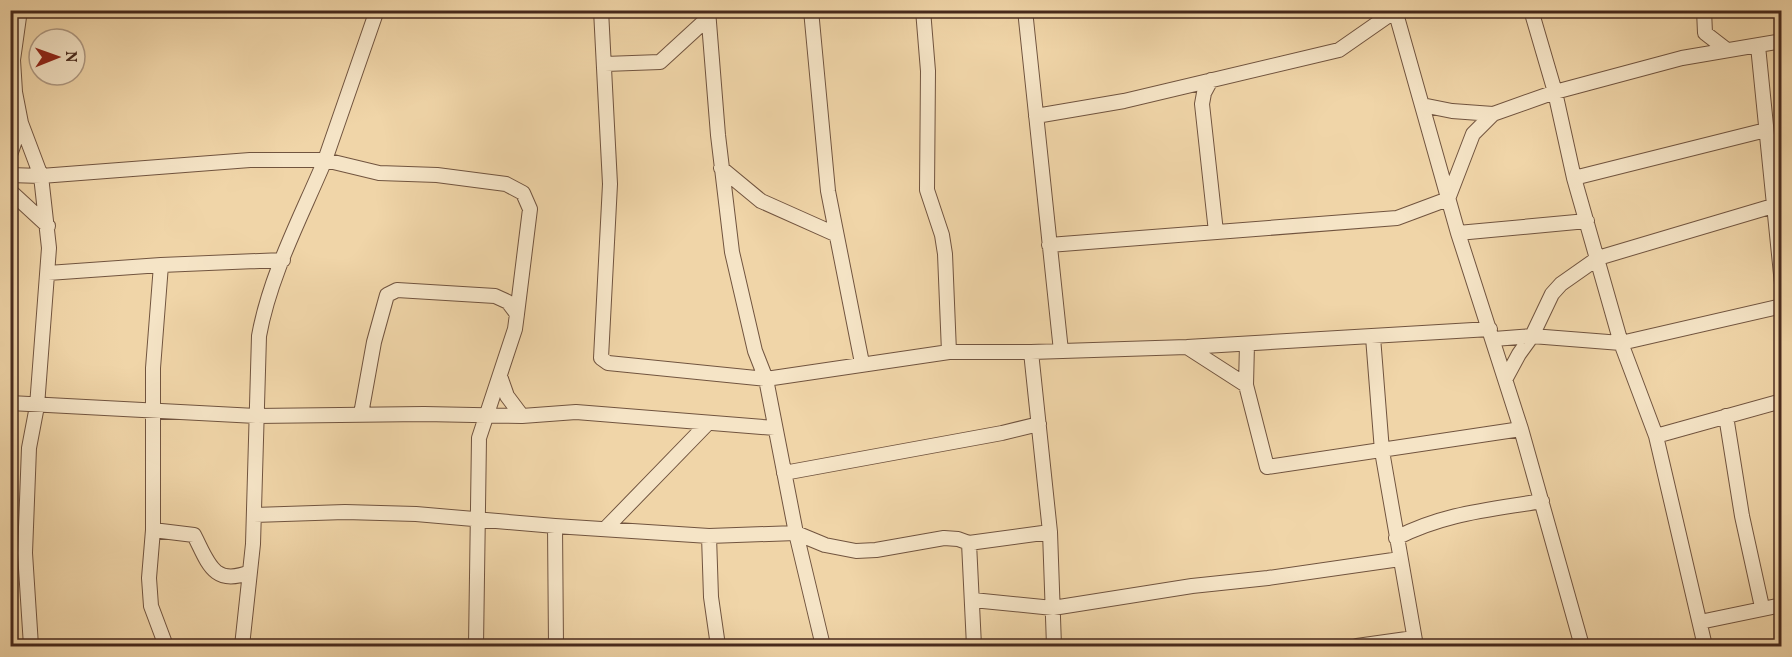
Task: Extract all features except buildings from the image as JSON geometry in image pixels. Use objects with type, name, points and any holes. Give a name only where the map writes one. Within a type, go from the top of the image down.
[{"type":"street","points":[[20,10],[13,60],[21,123],[41,176],[48,226],[48,273],[37,406],[29,448],[25,553],[31,646]]},
{"type":"street","points":[[242,646],[254,515],[259,336],[262,317],[325,160],[377,10]]},
{"type":"street","points":[[601,10],[610,184],[601,358],[608,363],[766,379],[809,374],[862,363],[950,352],[1187,347],[1373,337],[1492,334],[1621,343],[1782,306]]},
{"type":"street","points":[[811,10],[835,234],[862,363]]},
{"type":"street","points":[[923,10],[928,71],[927,190],[945,254],[950,352]]},
{"type":"street","points":[[1025,10],[1061,351]]},
{"type":"street","points":[[1531,10],[1555,92],[1574,178],[1621,343],[1656,436],[1705,646]]},
{"type":"street","points":[[1704,10],[1705,33],[1727,50]]},
{"type":"street","points":[[1036,116],[1124,101],[1339,50],[1395,11],[1458,233],[1506,378],[1582,646]]},
{"type":"street","points":[[605,64],[660,62],[708,14]]},
{"type":"street","points":[[708,14],[721,168],[732,252],[755,351],[766,379],[796,533],[823,646]]},
{"type":"street","points":[[1422,105],[1452,111],[1493,114],[1555,92],[1682,58],[1782,41]]},
{"type":"street","points":[[1758,46],[1782,284]]},
{"type":"street","points":[[1211,80],[1202,98],[1202,104],[1216,232]]},
{"type":"street","points":[[1448,199],[1473,134],[1493,114]]},
{"type":"street","points":[[10,155],[21,123]]},
{"type":"street","points":[[1574,178],[1766,130]]},
{"type":"street","points":[[10,175],[41,176],[250,160],[325,160],[379,173],[479,179],[506,184],[523,193],[530,209],[517,314],[500,376],[479,438],[476,646]]},
{"type":"street","points":[[721,168],[760,201],[835,234]]},
{"type":"street","points":[[10,191],[48,226]]},
{"type":"street","points":[[1049,245],[1385,220],[1448,199]]},
{"type":"street","points":[[1506,378],[1532,336],[1552,294],[1561,284],[1598,258],[1773,207]]},
{"type":"street","points":[[1458,233],[1587,221]]},
{"type":"street","points":[[48,273],[283,260]]},
{"type":"street","points":[[161,265],[153,368],[153,530],[149,578],[152,606],[166,646]]},
{"type":"street","points":[[361,414],[374,342],[387,295],[397,290],[495,296],[508,302],[517,314]]},
{"type":"street","points":[[1357,646],[1415,642],[1382,451],[1373,337]]},
{"type":"street","points":[[1247,344],[1246,385],[1267,467],[1521,429]]},
{"type":"street","points":[[1187,347],[1246,385]]},
{"type":"street","points":[[1031,352],[1050,532],[1054,646]]},
{"type":"street","points":[[500,376],[507,396],[522,416]]},
{"type":"street","points":[[1656,436],[1782,401]]},
{"type":"street","points":[[10,403],[256,416],[361,414],[522,416],[576,412],[775,428]]},
{"type":"street","points":[[1726,416],[1742,516],[1762,607]]},
{"type":"street","points":[[606,528],[708,423]]},
{"type":"street","points":[[784,473],[1002,433],[1039,424]]},
{"type":"street","points":[[1396,538],[1425,523],[1452,516],[1542,501]]},
{"type":"street","points":[[254,515],[345,512],[416,514],[709,536],[796,533],[825,544],[856,551],[876,550],[944,538],[969,543],[1050,532]]},
{"type":"street","points":[[555,526],[556,646]]},
{"type":"street","points":[[153,530],[194,535],[205,561],[216,572],[228,577],[250,572]]},
{"type":"street","points":[[709,536],[711,597],[718,646]]},
{"type":"street","points":[[969,543],[974,646]]},
{"type":"street","points":[[973,600],[1053,608],[1192,586],[1400,560]]},
{"type":"street","points":[[1700,622],[1782,604]]}]
